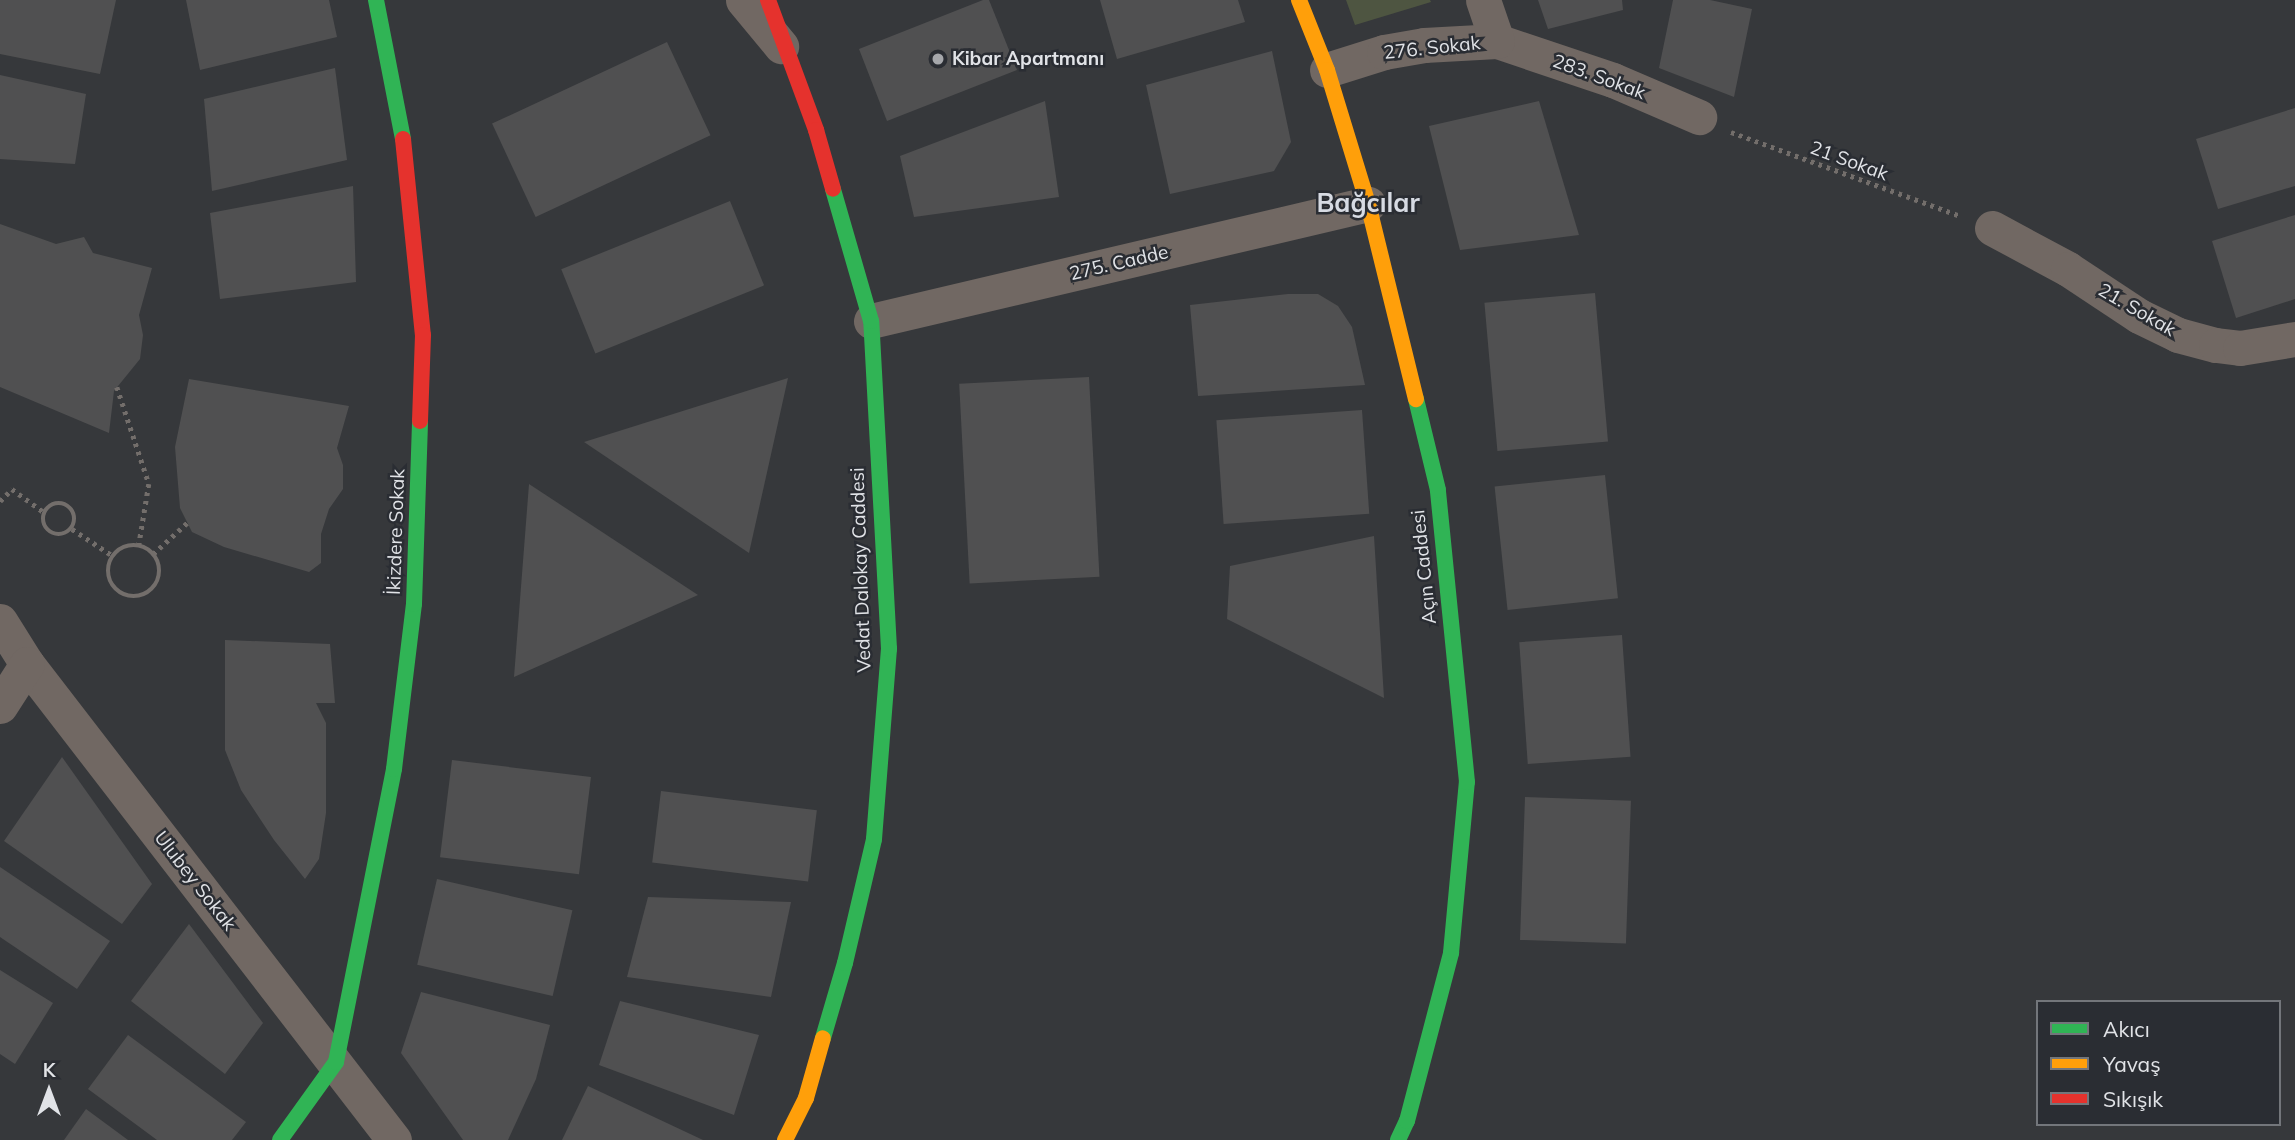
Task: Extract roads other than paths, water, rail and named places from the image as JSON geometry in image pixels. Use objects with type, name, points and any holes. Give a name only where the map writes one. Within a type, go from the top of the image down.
[{"type":"street","name":"İkizdere Sokak","points":[[335,1062],[394,769],[415,590],[423,335],[403,136],[376,0]]},
{"type":"street","points":[[743,0],[787,53]]},
{"type":"street","name":"Vedat Dalokay Caddesi","points":[[768,0],[816,130],[871,321],[889,649],[874,839],[845,963],[806,1098],[785,1140]]},
{"type":"street","name":"Açın Caddesi","points":[[1300,0],[1327,70],[1368,204],[1438,490],[1467,782],[1451,953],[1407,1121],[1398,1140]]},
{"type":"street","name":"276. Sokak","points":[[1327,70],[1384,52],[1424,45],[1497,41],[1483,0]]},
{"type":"street","name":"283. Sokak","points":[[1497,41],[1613,80],[1699,117]]},
{"type":"street","name":"275. Cadde","points":[[871,321],[1368,204]]},
{"type":"street","name":"21. Sokak","points":[[1992,228],[2068,269],[2139,317],[2178,335],[2240,348],[2295,339]]},
{"type":"street","name":"Ulubey Sokak","points":[[0,621],[27,664],[394,1140]]},
{"type":"street","points":[[0,706],[27,664]]},
{"type":"street","points":[[280,1140],[335,1062]]},
{"type":"place","name":"Kibar Apartmanı","points":[[938,59]]},
{"type":"district","name":"Bağcılar","points":[[1368,203]]}]
